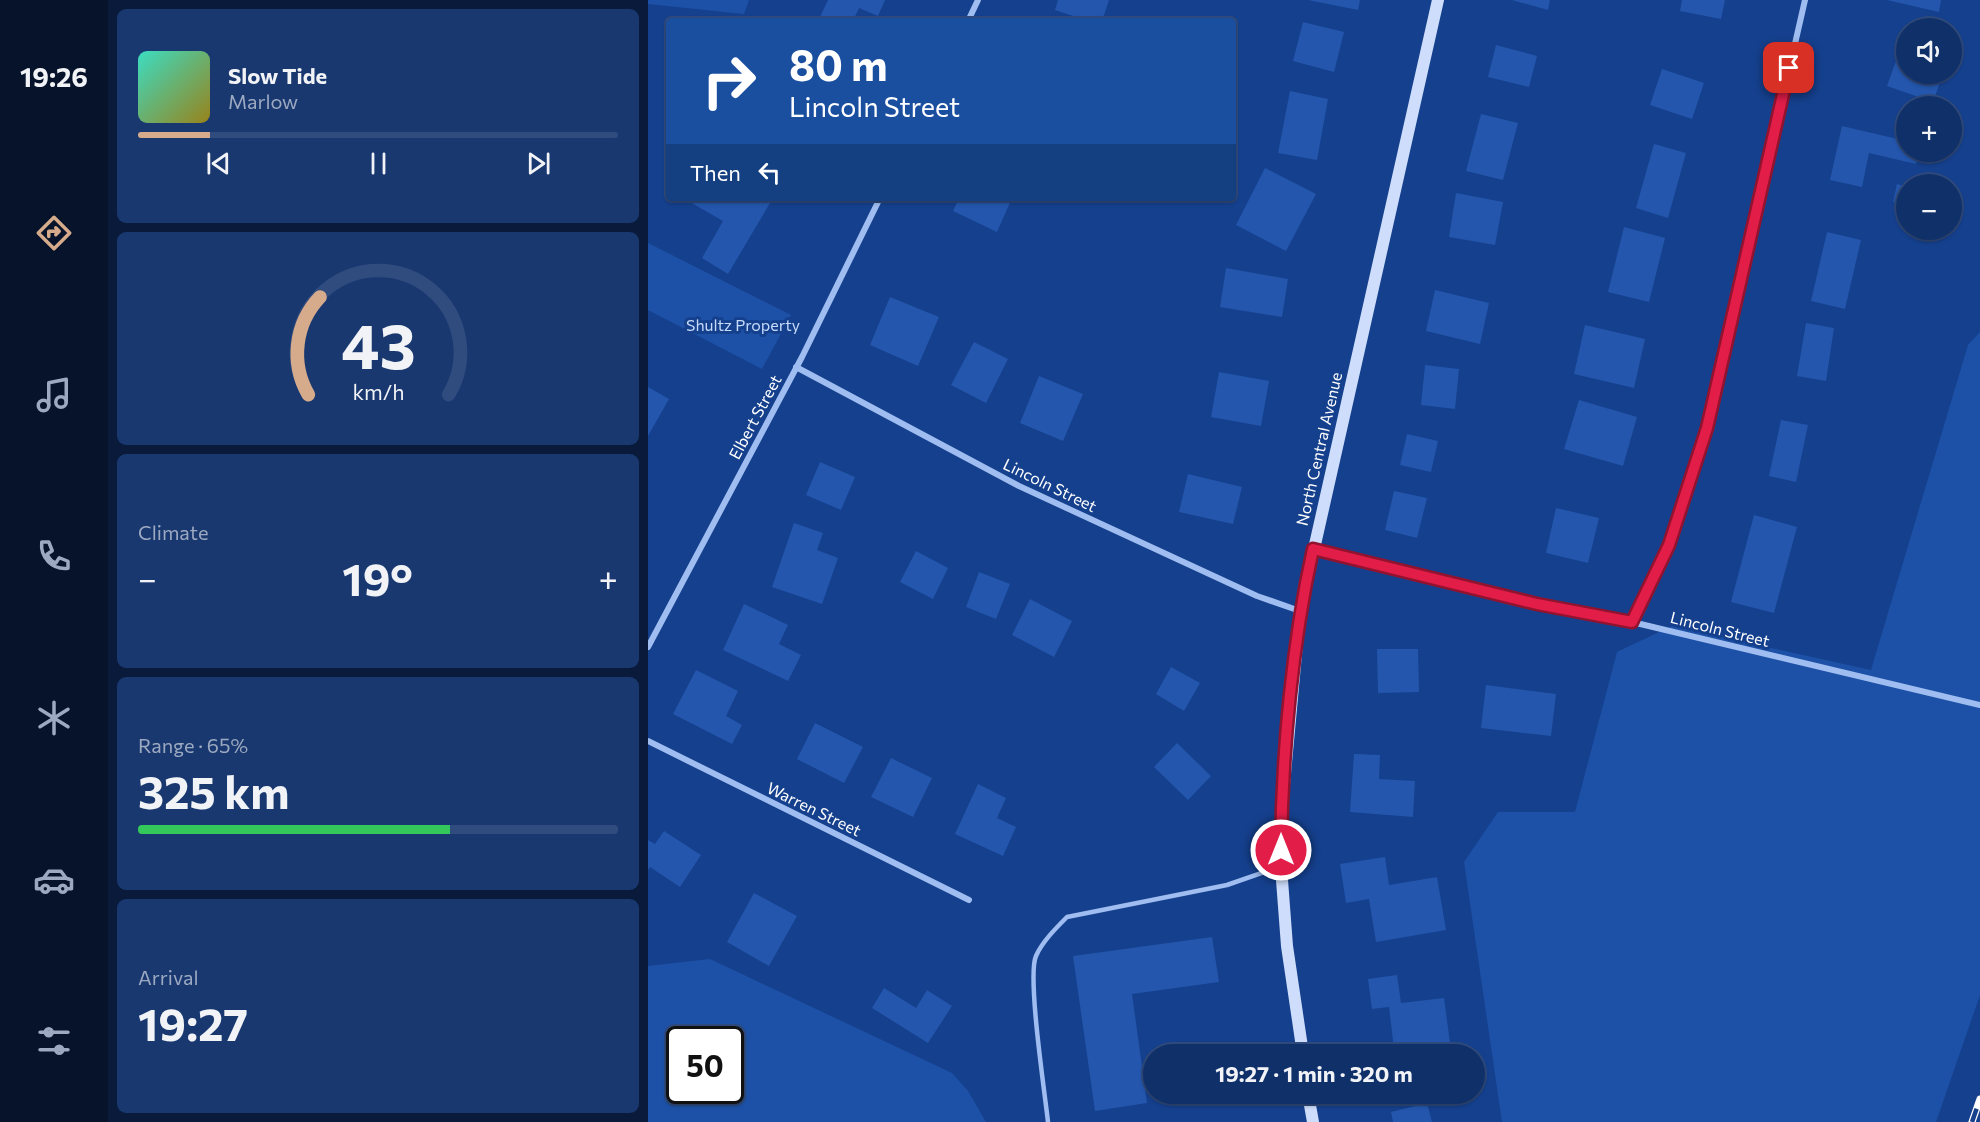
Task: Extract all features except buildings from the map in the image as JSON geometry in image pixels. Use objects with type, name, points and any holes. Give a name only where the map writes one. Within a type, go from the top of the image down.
[{"type":"main road","name":"North Central Avenue","points":[[1301,1044],[1287,946],[1281,867],[1281,817],[1300,611],[1438,0]]},
{"type":"main road","points":[[1310,1104],[1313,1122]]},
{"type":"street","points":[[969,18],[978,0]]},
{"type":"street","points":[[1632,622],[1669,545],[1707,428],[1805,0]]},
{"type":"street","name":"Elbert Street","points":[[648,647],[796,367],[879,201]]},
{"type":"street","name":"Lincoln Street","points":[[796,367],[1019,486],[1257,596],[1300,611]]},
{"type":"street","name":"Lincoln Street","points":[[1313,549],[1537,604],[1632,622],[1980,705]]},
{"type":"street","name":"Warren Street","points":[[648,741],[969,900]]},
{"type":"lane","points":[[1048,1122],[1034,994],[1035,958],[1067,917],[1227,885],[1281,867]]},
{"type":"green space","points":[[648,0],[749,0],[744,14],[648,4]]},
{"type":"green space","name":"Shultz Property","points":[[648,243],[791,315],[762,369],[648,310]]},
{"type":"green space","points":[[1980,332],[1980,995],[1936,1122],[1502,1122],[1464,862],[1498,812],[1575,812],[1617,652],[1672,626],[1871,670],[1968,345]]},
{"type":"green space","points":[[710,959],[952,1073],[968,1091],[986,1122],[648,1122],[648,966]]},
{"type":"railway","points":[[1972,1122],[1980,1099]]},
{"type":"route","points":[[1281,850],[1281,817],[1300,611],[1313,549],[1537,604],[1632,622],[1669,545],[1707,428],[1789,68]]}]
